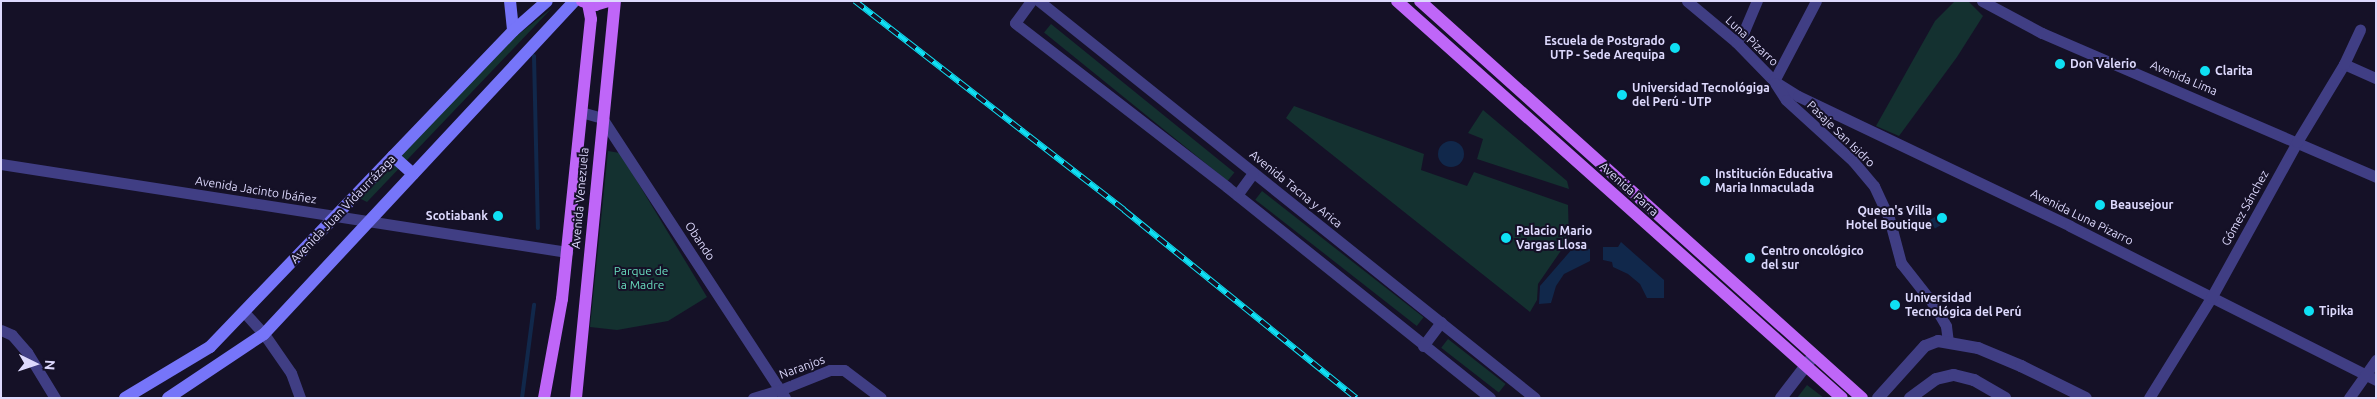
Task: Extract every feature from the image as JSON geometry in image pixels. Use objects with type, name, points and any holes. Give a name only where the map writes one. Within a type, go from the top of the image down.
[{"type":"main road","points":[[510,1],[513,31]]},
{"type":"main road","name":"Avenida Juan Vidaurrázaga","points":[[125,398],[210,347],[513,31],[547,1]]},
{"type":"main road","name":"Avenida Juan Vidaurrázaga","points":[[168,398],[264,334],[575,1]]},
{"type":"main road","points":[[585,3],[601,4],[608,1]]},
{"type":"main road","name":"Avenida Venezuela","points":[[576,398],[615,1]]},
{"type":"main road","name":"Avenida Parra","points":[[1397,1],[1842,398]]},
{"type":"main road","name":"Avenida Parra","points":[[1420,1],[1862,398]]},
{"type":"main road","name":"Avenida Venezuela","points":[[544,398],[562,299],[567,252],[591,19],[585,3]]},
{"type":"main road","points":[[393,156],[412,174]]},
{"type":"street","points":[[1031,1],[1015,23],[1237,195],[1490,398]]},
{"type":"street","name":"Avenida Tacna y Arica","points":[[1039,1],[1441,322],[1522,394],[1535,398]]},
{"type":"street","name":"Luna Pizarro","points":[[1687,1],[1736,42],[1774,81]]},
{"type":"street","points":[[1736,42],[1744,31],[1757,1]]},
{"type":"street","points":[[1774,81],[1816,1]]},
{"type":"street","name":"Avenida Lima","points":[[1982,1],[2042,34],[2297,142],[2376,178]]},
{"type":"street","name":"Gómez Sánchez","points":[[2149,398],[2210,298],[2297,142],[2344,64],[2360,29]]},
{"type":"street","points":[[2344,64],[2376,78]]},
{"type":"street","name":"Avenida Luna Pizarro","points":[[1774,81],[1852,122],[2070,226],[2370,377]]},
{"type":"street","name":"Pasaje San Isidro","points":[[1774,81],[1786,100],[1853,161],[1874,186],[1889,218],[1901,264],[1922,289],[1946,326],[1948,342]]},
{"type":"street","points":[[581,112],[602,118]]},
{"type":"street","name":"Obando","points":[[602,118],[782,394]]},
{"type":"street","name":"Avenida Jacinto Ibáñez","points":[[1,164],[567,252]]},
{"type":"street","points":[[1237,195],[1253,173]]},
{"type":"street","points":[[244,312],[264,334],[291,373],[300,398]]},
{"type":"street","points":[[1423,346],[1441,322]]},
{"type":"street","points":[[1,330],[12,335],[28,352],[55,398]]},
{"type":"street","points":[[1878,398],[1925,346],[1938,341],[1987,352],[2086,398]]},
{"type":"street","points":[[1781,398],[1814,355]]},
{"type":"street","points":[[2349,398],[2370,377],[2376,360]]},
{"type":"street","name":"Naranjos","points":[[753,398],[782,394],[830,370],[844,370],[882,398]]},
{"type":"street","points":[[1910,398],[1936,379],[1954,375],[1974,380],[2005,398]]},
{"type":"green space","points":[[1955,1],[1968,1],[1983,16],[1957,57],[1899,136],[1876,126],[1935,21]]},
{"type":"green space","points":[[552,8],[367,202],[359,198],[510,41]]},
{"type":"green space","points":[[1051,24],[1234,173],[1227,181],[1044,33]]},
{"type":"green space","points":[[1294,106],[1424,154],[1421,170],[1467,186],[1474,172],[1568,205],[1569,239],[1538,284],[1537,300],[1530,312],[1286,118]]},
{"type":"green space","points":[[1483,110],[1567,181],[1569,189],[1477,159],[1483,139],[1468,133]]},
{"type":"green space","name":"Parque de la Madre","points":[[608,151],[620,153],[707,297],[668,321],[617,330],[590,327]]},
{"type":"green space","points":[[1262,191],[1424,317],[1417,326],[1255,200]]},
{"type":"green space","points":[[1448,339],[1506,384],[1499,393],[1441,348]]},
{"type":"green space","points":[[1807,385],[1824,398],[1797,398]]},
{"type":"water","points":[[1451,141],[1460,145],[1464,154],[1460,163],[1451,167],[1442,163],[1438,154],[1442,145]]},
{"type":"water","points":[[1944,212],[1949,221],[1935,229],[1930,220]]},
{"type":"water","points":[[1621,242],[1664,280],[1664,298],[1647,298],[1640,284],[1628,274],[1613,267],[1612,262],[1603,260],[1603,247],[1618,247]]},
{"type":"water","points":[[1573,248],[1590,249],[1590,261],[1564,274],[1556,286],[1551,303],[1539,304],[1540,286]]},
{"type":"waterway","points":[[534,56],[538,228]]},
{"type":"waterway","points":[[522,398],[534,305]]},
{"type":"railway","points":[[855,1],[1124,210],[1356,398]]},
{"type":"place","name":"Escuela de Postgrado UTP - Sede Arequipa","points":[[1675,48]]},
{"type":"place","name":"Don Valerio","points":[[2060,64]]},
{"type":"place","name":"Clarita","points":[[2205,71]]},
{"type":"place","name":"Universidad Tecnológiga del Perú - UTP","points":[[1622,95]]},
{"type":"place","name":"Institución Educativa Maria Inmaculada","points":[[1705,181]]},
{"type":"place","name":"Beausejour","points":[[2100,205]]},
{"type":"place","name":"Scotiabank","points":[[498,216]]},
{"type":"place","name":"Queen's Villa Hotel Boutique","points":[[1942,218]]},
{"type":"place","name":"Palacio Mario Vargas Llosa","points":[[1506,238]]},
{"type":"place","name":"Centro oncológico del sur","points":[[1750,258]]},
{"type":"place","name":"Universidad Tecnológica del Perú","points":[[1895,305]]},
{"type":"place","name":"Tipika","points":[[2309,311]]}]
